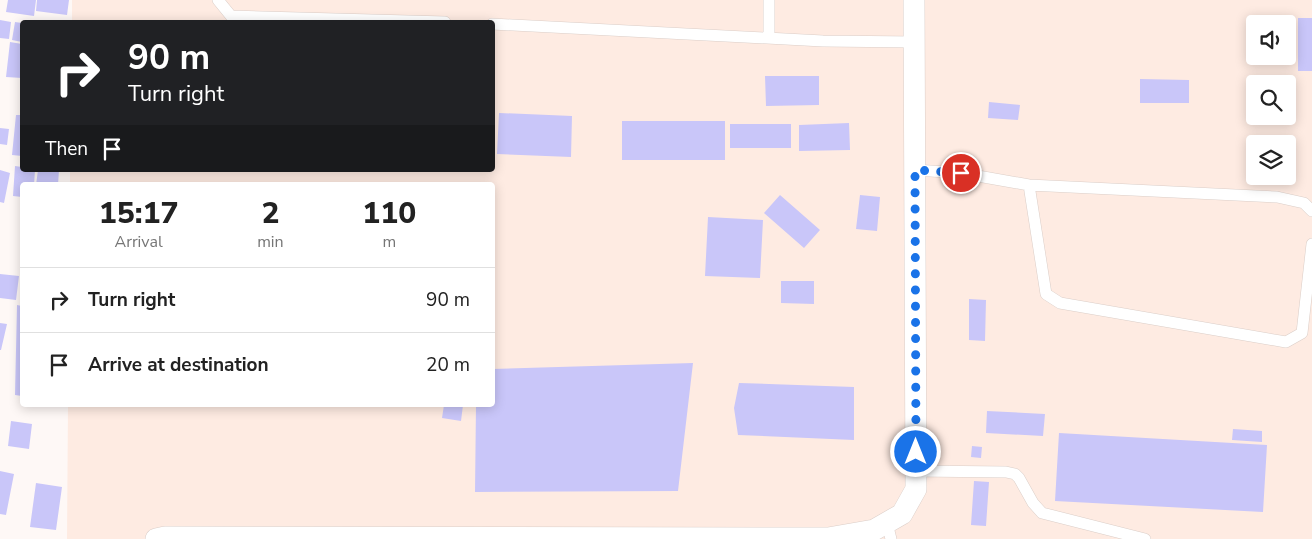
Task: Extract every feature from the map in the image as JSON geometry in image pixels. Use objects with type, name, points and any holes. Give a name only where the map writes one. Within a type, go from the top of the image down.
[{"type":"street","points":[[156,539],[165,537],[828,538],[874,530],[889,531],[902,514],[916,489],[914,0]]},
{"type":"lane","points":[[218,0],[232,16],[374,20]]},
{"type":"lane","points":[[769,0],[769,37]]},
{"type":"lane","points":[[495,24],[823,40],[914,42]]},
{"type":"lane","points":[[915,170],[961,173],[1029,185],[1277,197],[1304,203],[1312,211]]},
{"type":"lane","points":[[1029,185],[1046,294],[1060,303],[1286,342],[1302,333],[1312,244]]},
{"type":"lane","points":[[916,471],[1006,472],[1015,474],[1033,503],[1042,513],[1145,539]]},
{"type":"shaded area","points":[[72,0],[1312,0],[1312,539],[67,539],[68,407],[495,407],[495,182],[70,182],[70,172],[495,172],[495,20],[72,20]]},
{"type":"building","points":[[8,0],[36,0],[34,16],[6,12]]},
{"type":"building","points":[[37,0],[69,0],[67,15],[36,11]]},
{"type":"building","points":[[1298,18],[1312,18],[1312,71],[1298,71]]},
{"type":"building","points":[[0,20],[11,22],[9,39],[0,38]]},
{"type":"building","points":[[15,22],[20,23],[20,42],[12,40]]},
{"type":"building","points":[[10,42],[20,44],[20,78],[6,77]]},
{"type":"building","points":[[765,76],[819,76],[819,105],[766,106]]},
{"type":"building","points":[[1140,79],[1189,80],[1189,103],[1140,103]]},
{"type":"building","points":[[989,102],[1020,105],[1018,120],[988,118]]},
{"type":"building","points":[[499,113],[572,116],[571,157],[497,154]]},
{"type":"building","points":[[16,115],[20,115],[20,156],[12,155]]},
{"type":"building","points":[[622,121],[725,121],[725,160],[622,160]]},
{"type":"building","points":[[849,123],[850,150],[799,151],[799,125]]},
{"type":"building","points":[[730,124],[791,124],[791,148],[730,148]]},
{"type":"building","points":[[0,128],[9,129],[7,145],[0,144]]},
{"type":"building","points":[[15,166],[20,167],[20,172],[35,172],[34,182],[20,182],[20,197],[13,196]]},
{"type":"building","points":[[0,170],[10,173],[4,203],[0,202]]},
{"type":"building","points":[[38,172],[59,172],[58,182],[36,182]]},
{"type":"building","points":[[780,195],[820,230],[804,248],[764,213]]},
{"type":"building","points":[[860,195],[880,197],[877,231],[856,229]]},
{"type":"building","points":[[708,217],[763,220],[760,278],[705,276]]},
{"type":"building","points":[[0,274],[19,276],[16,300],[0,298]]},
{"type":"building","points":[[781,281],[814,281],[814,304],[781,303]]},
{"type":"building","points":[[969,299],[986,300],[985,341],[969,340]]},
{"type":"building","points":[[17,305],[20,306],[20,396],[15,395]]},
{"type":"building","points":[[0,323],[7,324],[1,350],[0,350]]},
{"type":"building","points":[[693,363],[678,491],[475,492],[476,407],[495,407],[495,369]]},
{"type":"building","points":[[739,383],[854,387],[854,440],[738,435],[734,408]]},
{"type":"building","points":[[444,407],[463,407],[461,421],[442,418]]},
{"type":"building","points":[[987,411],[1045,414],[1043,436],[986,433]]},
{"type":"building","points":[[11,421],[32,424],[29,449],[8,446]]},
{"type":"building","points":[[1233,429],[1262,431],[1262,442],[1232,440]]},
{"type":"building","points":[[1059,433],[1267,445],[1263,512],[1055,501]]},
{"type":"building","points":[[972,446],[982,447],[981,458],[971,457]]},
{"type":"building","points":[[0,471],[14,474],[6,515],[0,514]]},
{"type":"building","points":[[974,481],[989,482],[986,526],[971,525]]},
{"type":"building","points":[[36,483],[62,487],[56,530],[30,527]]},
{"type":"route","points":[[916,452],[915,170],[961,173]]}]
